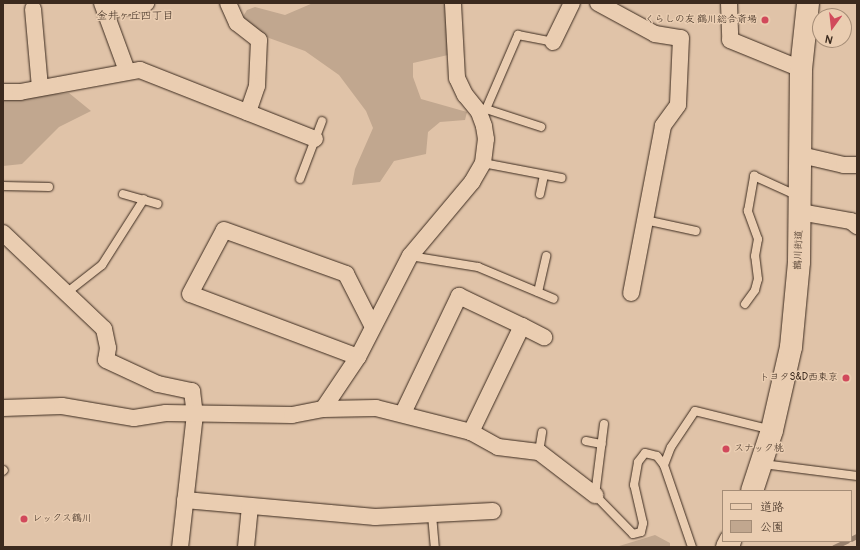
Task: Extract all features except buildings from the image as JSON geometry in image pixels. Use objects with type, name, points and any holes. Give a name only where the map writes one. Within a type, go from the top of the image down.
[{"type":"main road","name":"鶴川街道","points":[[752,490],[772,430],[791,347],[799,262],[801,68],[808,3]]},
{"type":"street","points":[[127,71],[103,7],[146,3]]},
{"type":"street","points":[[228,3],[237,23],[260,40],[257,86],[248,112]]},
{"type":"street","points":[[323,409],[358,357],[410,256],[472,182],[483,163],[486,140],[482,111],[465,95],[457,78],[454,3]]},
{"type":"street","points":[[553,42],[572,3]]},
{"type":"street","points":[[598,3],[655,34],[681,38],[678,105],[663,126],[631,293]]},
{"type":"street","points":[[729,3],[730,40],[801,68]]},
{"type":"street","points":[[33,9],[40,88]]},
{"type":"street","points":[[3,92],[40,88],[127,71],[140,70],[315,139]]},
{"type":"street","points":[[801,155],[844,165],[857,165]]},
{"type":"street","points":[[800,204],[851,221],[857,226]]},
{"type":"street","points":[[358,357],[190,294],[224,230],[346,274],[373,327]]},
{"type":"street","points":[[3,233],[65,294],[104,329],[108,348],[106,360],[158,384],[192,391],[195,414],[180,547]]},
{"type":"street","points":[[403,413],[459,296],[544,337]]},
{"type":"street","points":[[471,432],[522,326]]},
{"type":"street","points":[[3,408],[62,406],[134,418],[166,413],[292,415],[323,409],[376,408],[403,413],[471,432],[498,447],[539,452],[595,495]]},
{"type":"street","points":[[185,500],[375,517],[493,511]]},
{"type":"street","points":[[246,547],[250,506]]},
{"type":"lane","points":[[541,127],[482,111],[518,35],[553,42]]},
{"type":"lane","points":[[300,179],[322,121]]},
{"type":"lane","points":[[483,163],[562,178]]},
{"type":"lane","points":[[540,194],[544,174]]},
{"type":"lane","points":[[744,304],[755,290],[758,279],[755,256],[758,239],[748,211],[754,176],[800,204]]},
{"type":"lane","points":[[3,186],[50,187]]},
{"type":"lane","points":[[123,194],[158,204]]},
{"type":"lane","points":[[65,294],[102,265],[144,199]]},
{"type":"lane","points":[[645,220],[696,231]]},
{"type":"lane","points":[[410,256],[478,267],[554,299]]},
{"type":"lane","points":[[538,292],[546,256]]},
{"type":"lane","points":[[664,465],[671,447],[695,411],[772,430]]},
{"type":"lane","points":[[604,424],[595,495],[633,534],[642,532],[643,523],[634,484],[638,462],[644,453],[657,456],[664,465],[692,547]]},
{"type":"lane","points":[[539,452],[542,432]]},
{"type":"lane","points":[[586,441],[602,444]]},
{"type":"lane","points":[[762,464],[857,476]]},
{"type":"lane","points":[[432,515],[436,547]]},
{"type":"green space","points":[[313,3],[445,3],[448,55],[413,63],[413,77],[421,99],[467,112],[465,120],[440,122],[428,132],[426,154],[394,161],[380,182],[352,185],[355,169],[373,128],[366,111],[339,75],[305,51],[269,38],[242,18],[247,10],[255,7],[285,15]]},
{"type":"green space","points":[[69,93],[91,111],[59,127],[22,164],[3,166],[3,98]]},
{"type":"green space","points":[[655,535],[670,543],[670,547],[616,547]]},
{"type":"waterway","points":[[852,538],[857,536]]},
{"type":"waterway","points":[[834,547],[845,542]]},
{"type":"place","name":"くらしの友 鶴川総合斎場","points":[[765,20]]},
{"type":"place","name":"トヨタS&D西東京","points":[[846,378]]},
{"type":"place","name":"スナック桃","points":[[726,449]]},
{"type":"place","name":"レックス鶴川","points":[[24,519]]},
{"type":"district","name":"金井ヶ丘四丁目","points":[[135,16]]}]
